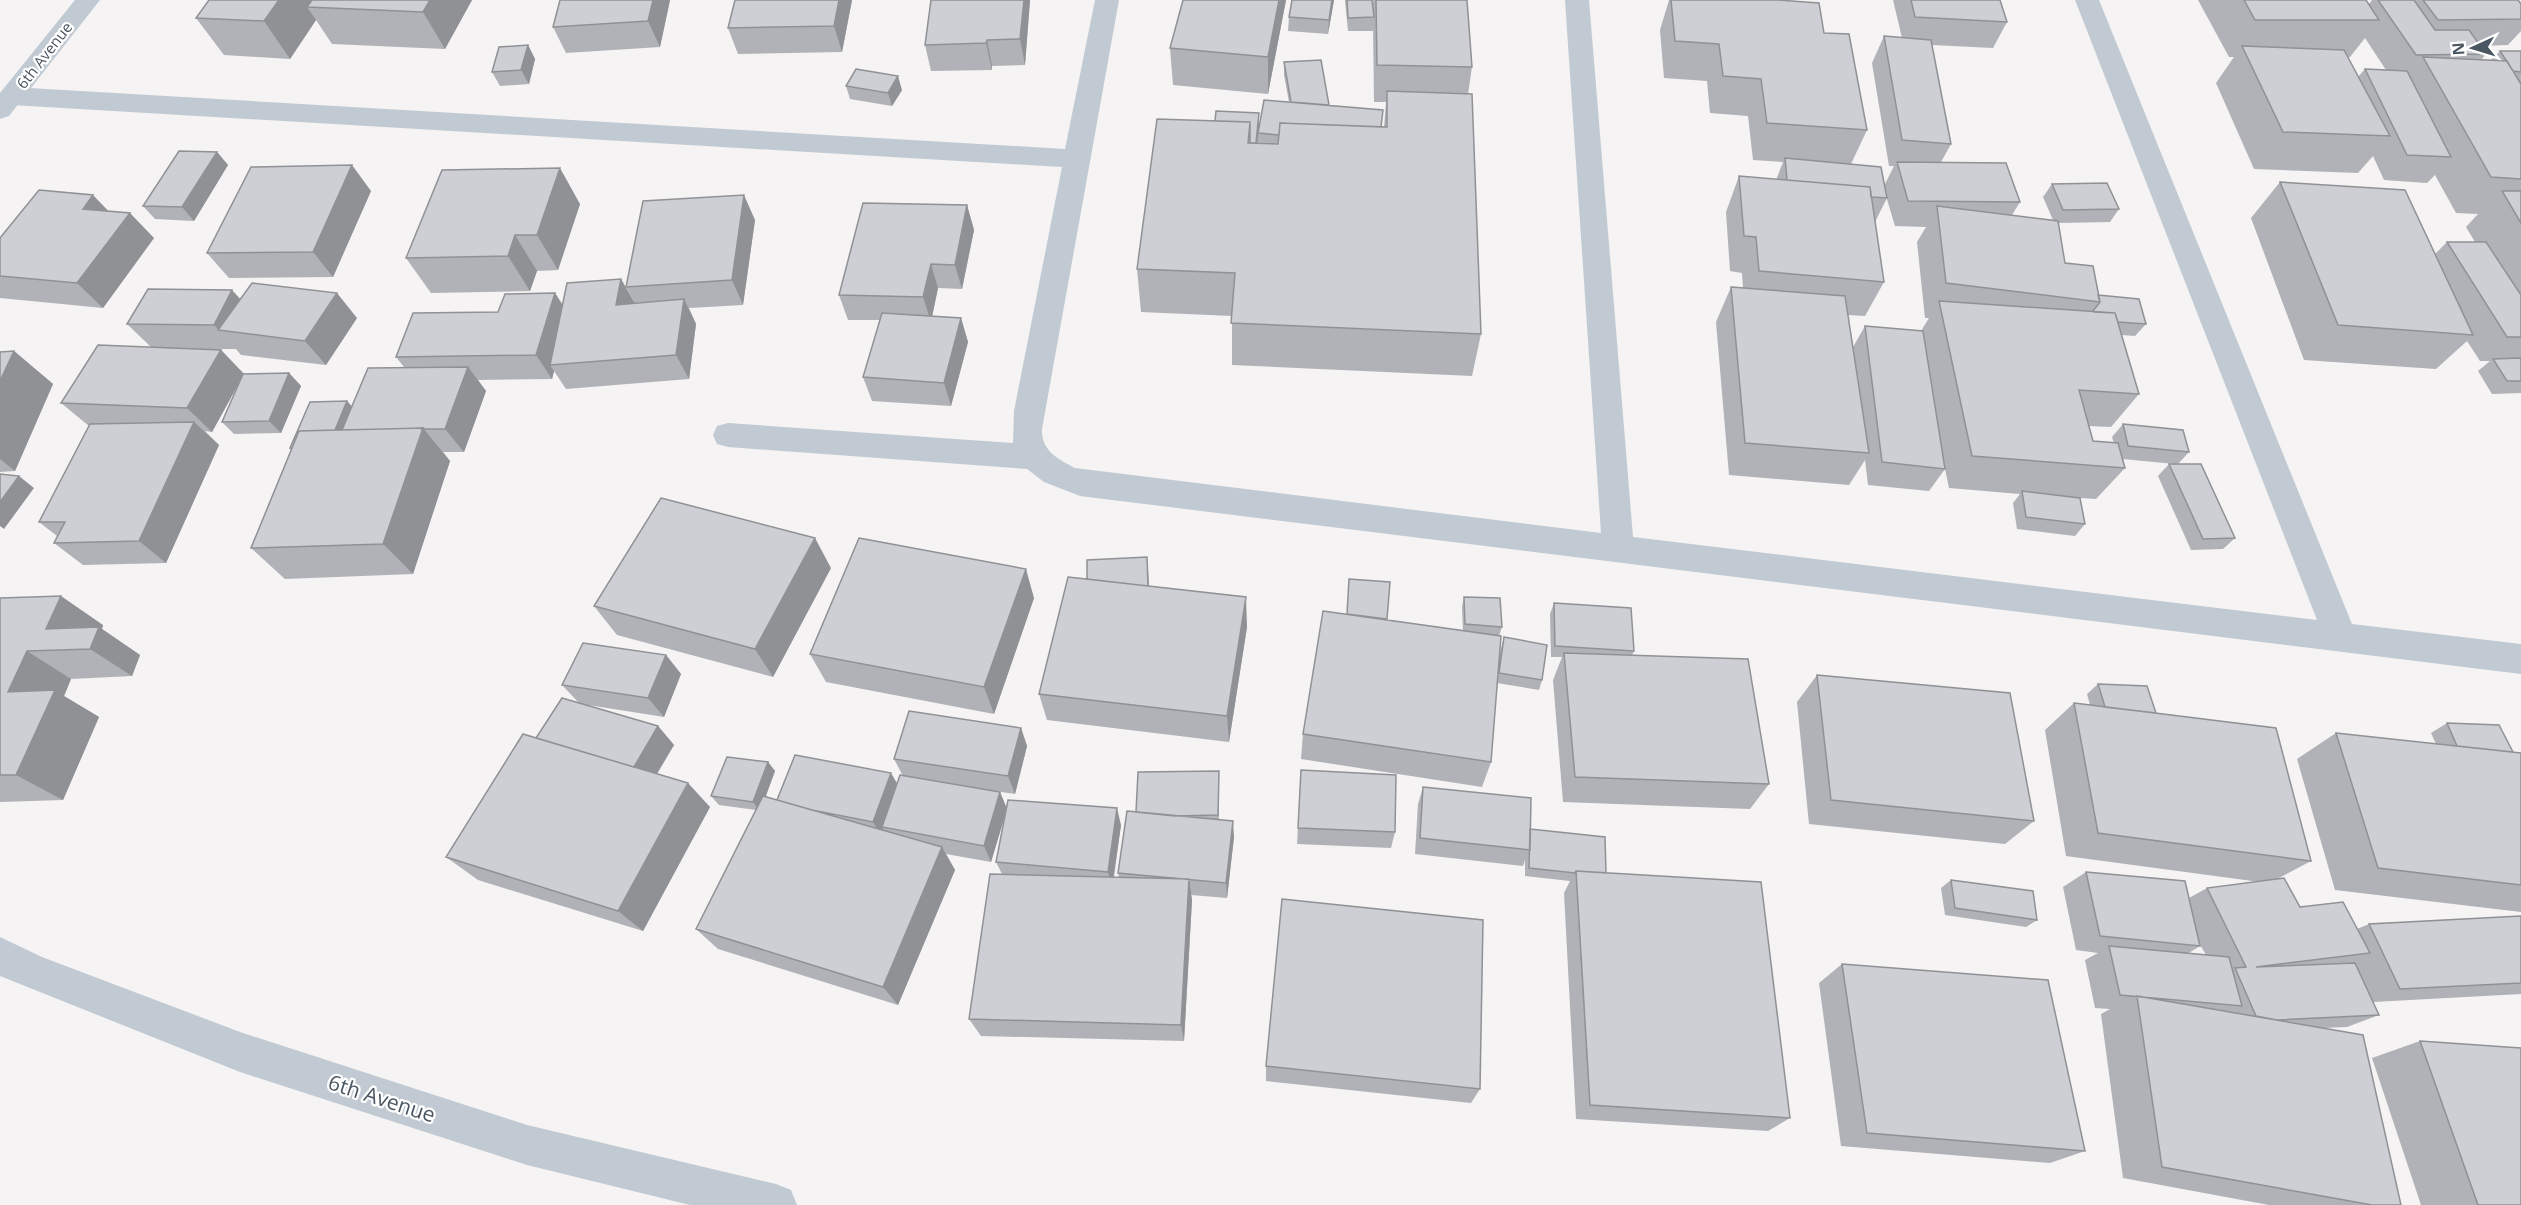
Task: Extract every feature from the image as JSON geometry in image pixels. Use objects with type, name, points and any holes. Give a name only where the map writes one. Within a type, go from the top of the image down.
[{"type":"street","name":"6th Avenue","points":[[6,103],[88,0]]},
{"type":"street","points":[[1107,0],[1029,411],[1026,441],[1036,457],[1054,473],[1080,483],[2521,659]]},
{"type":"street","points":[[1577,0],[1618,548]]},
{"type":"street","points":[[2087,0],[2340,636]]},
{"type":"street","points":[[6,103],[1078,159]]},
{"type":"street","points":[[728,435],[1036,457]]},
{"type":"street","name":"6th Avenue","points":[[0,956],[33,972],[240,1052],[527,1145],[776,1205]]},
{"type":"building","points":[[209,0],[279,0],[264,21],[196,18]]},
{"type":"building","points":[[312,0],[430,0],[423,12],[307,7]]},
{"type":"building","points":[[560,0],[653,0],[648,21],[553,27]]},
{"type":"building","points":[[735,0],[839,0],[834,26],[728,28]]},
{"type":"building","points":[[931,0],[1024,0],[1020,39],[987,40],[986,43],[925,45]]},
{"type":"building","points":[[1183,0],[1279,0],[1268,57],[1170,48]]},
{"type":"building","points":[[1292,0],[1332,0],[1329,20],[1289,17]]},
{"type":"building","points":[[1347,0],[1372,0],[1374,17],[1348,18]]},
{"type":"building","points":[[1376,0],[1467,0],[1472,67],[1377,65]]},
{"type":"building","points":[[1671,0],[1778,0],[1819,3],[1824,33],[1849,34],[1867,130],[1767,123],[1761,79],[1723,76],[1719,44],[1675,41]]},
{"type":"building","points":[[1911,0],[2000,0],[2007,22],[1915,17]]},
{"type":"building","points":[[2244,0],[2366,0],[2379,20],[2255,20]]},
{"type":"building","points":[[2378,0],[2414,0],[2435,30],[2469,30],[2486,54],[2416,55]]},
{"type":"building","points":[[2423,0],[2518,0],[2521,4],[2521,19],[2438,20]]},
{"type":"building","points":[[1884,36],[1931,40],[1951,144],[1902,140]]},
{"type":"building","points":[[528,45],[521,70],[492,72],[499,47]]},
{"type":"building","points":[[2242,46],[2344,50],[2390,136],[2283,132]]},
{"type":"building","points":[[2500,51],[2521,51],[2521,72],[2513,71]]},
{"type":"building","points":[[2423,57],[2507,61],[2521,84],[2521,179],[2491,177]]},
{"type":"building","points":[[1321,60],[1329,105],[1291,102],[1284,62]]},
{"type":"building","points":[[856,69],[898,76],[888,93],[846,86]]},
{"type":"building","points":[[2365,69],[2407,71],[2451,157],[2407,155]]},
{"type":"building","points":[[1387,91],[1472,94],[1481,334],[1231,323],[1235,273],[1137,269],[1157,119],[1250,122],[1248,143],[1278,144],[1280,123],[1387,127]]},
{"type":"building","points":[[1264,100],[1383,110],[1381,127],[1280,123],[1279,135],[1258,133]]},
{"type":"building","points":[[1216,111],[1259,113],[1256,143],[1250,143],[1250,122],[1215,121]]},
{"type":"building","points":[[179,151],[217,152],[182,207],[143,206]]},
{"type":"building","points":[[1785,158],[1881,167],[1887,198],[1871,197],[1870,187],[1787,180]]},
{"type":"building","points":[[1897,162],[2006,163],[2020,202],[1908,201]]},
{"type":"building","points":[[352,165],[313,252],[207,253],[251,167]]},
{"type":"building","points":[[560,168],[537,235],[515,235],[508,256],[406,258],[442,170]]},
{"type":"building","points":[[1739,176],[1870,187],[1884,282],[1759,271],[1756,237],[1744,236]]},
{"type":"building","points":[[2280,182],[2405,190],[2473,335],[2338,325]]},
{"type":"building","points":[[2107,183],[2119,209],[2063,210],[2052,184]]},
{"type":"building","points":[[39,190],[93,195],[83,209],[130,213],[77,283],[0,276],[0,238]]},
{"type":"building","points":[[2502,191],[2521,191],[2521,223]]},
{"type":"building","points":[[744,195],[732,280],[626,287],[643,201]]},
{"type":"building","points":[[863,203],[967,205],[955,265],[931,264],[923,297],[839,295]]},
{"type":"building","points":[[1937,206],[2058,221],[2065,263],[2093,266],[2100,302],[1946,283]]},
{"type":"building","points":[[2447,242],[2486,242],[2521,295],[2521,337],[2507,337]]},
{"type":"building","points":[[621,279],[616,305],[684,299],[676,355],[550,365],[567,283]]},
{"type":"building","points":[[252,283],[337,293],[305,341],[218,330]]},
{"type":"building","points":[[1731,287],[1845,296],[1869,453],[1745,443]]},
{"type":"building","points":[[148,289],[232,290],[214,325],[127,324]]},
{"type":"building","points":[[555,293],[536,355],[396,357],[413,313],[498,312],[505,294]]},
{"type":"building","points":[[2098,295],[2139,299],[2146,324],[2118,322],[2115,313],[2094,312],[2100,302]]},
{"type":"building","points":[[1939,301],[2115,313],[2139,394],[2079,390],[2093,441],[2118,443],[2125,468],[1972,456]]},
{"type":"building","points":[[882,313],[961,318],[944,383],[863,377]]},
{"type":"building","points":[[1865,326],[1923,331],[1945,469],[1882,462]]},
{"type":"building","points":[[98,345],[221,350],[187,408],[61,403]]},
{"type":"building","points":[[14,351],[0,381],[0,352]]},
{"type":"building","points":[[2521,358],[2521,381],[2507,381],[2493,359]]},
{"type":"building","points":[[468,367],[445,429],[342,430],[368,368]]},
{"type":"building","points":[[289,373],[269,421],[222,422],[243,374]]},
{"type":"building","points":[[347,401],[335,430],[299,431],[290,448],[310,402]]},
{"type":"building","points":[[194,422],[139,541],[54,543],[65,522],[39,522],[90,424]]},
{"type":"building","points":[[2123,424],[2183,430],[2189,452],[2128,446]]},
{"type":"building","points":[[423,428],[383,544],[251,548],[299,431]]},
{"type":"building","points":[[2169,464],[2201,464],[2235,538],[2203,539]]},
{"type":"building","points":[[0,474],[19,476],[0,502]]},
{"type":"building","points":[[2022,491],[2080,498],[2085,524],[2026,517]]},
{"type":"building","points":[[661,498],[815,538],[755,649],[594,606]]},
{"type":"building","points":[[859,538],[1026,569],[984,687],[810,654]]},
{"type":"building","points":[[1147,557],[1148,586],[1087,579],[1087,560]]},
{"type":"building","points":[[1068,577],[1246,597],[1227,716],[1039,694]]},
{"type":"building","points":[[1349,579],[1390,582],[1387,619],[1347,614]]},
{"type":"building","points":[[61,596],[46,629],[99,627],[90,649],[27,651],[8,692],[55,690],[16,775],[0,775],[0,598]]},
{"type":"building","points":[[1464,597],[1500,598],[1502,627],[1465,624]]},
{"type":"building","points":[[1554,603],[1631,608],[1634,651],[1555,646]]},
{"type":"building","points":[[1323,611],[1501,636],[1491,762],[1303,734]]},
{"type":"building","points":[[1504,637],[1547,645],[1542,680],[1499,673]]},
{"type":"building","points":[[583,643],[666,655],[648,698],[562,685]]},
{"type":"building","points":[[1564,653],[1748,659],[1769,784],[1575,777]]},
{"type":"building","points":[[1817,675],[2010,693],[2034,821],[1831,800]]},
{"type":"building","points":[[2098,684],[2147,686],[2156,713],[2105,707]]},
{"type":"building","points":[[562,698],[658,726],[634,767],[536,738]]},
{"type":"building","points":[[2074,703],[2276,728],[2311,861],[2098,833]]},
{"type":"building","points":[[909,711],[1021,728],[1008,776],[894,759]]},
{"type":"building","points":[[2447,723],[2499,725],[2513,752],[2457,746]]},
{"type":"building","points":[[2336,733],[2521,753],[2521,885],[2378,868]]},
{"type":"building","points":[[523,734],[688,783],[618,911],[446,857]]},
{"type":"building","points":[[795,755],[891,773],[873,822],[812,810],[777,800]]},
{"type":"building","points":[[727,757],[768,762],[753,802],[711,796]]},
{"type":"building","points":[[1301,770],[1396,775],[1395,832],[1298,828]]},
{"type":"building","points":[[1219,771],[1218,815],[1175,816],[1136,812],[1138,772]]},
{"type":"building","points":[[900,775],[1000,792],[984,846],[882,827]]},
{"type":"building","points":[[1423,787],[1531,798],[1530,850],[1420,838]]},
{"type":"building","points":[[763,796],[942,847],[883,987],[696,929]]},
{"type":"building","points":[[1008,800],[1117,808],[1108,872],[996,862]]},
{"type":"building","points":[[1127,811],[1233,821],[1226,883],[1118,873]]},
{"type":"building","points":[[1530,829],[1605,837],[1606,873],[1576,871],[1575,873],[1529,868]]},
{"type":"building","points":[[1576,871],[1761,882],[1790,1118],[1590,1105]]},
{"type":"building","points":[[2086,872],[2185,881],[2200,946],[2100,936]]},
{"type":"building","points":[[990,874],[1189,879],[1181,1025],[969,1019]]},
{"type":"building","points":[[2284,878],[2300,907],[2343,902],[2370,953],[2256,967],[2355,963],[2379,1015],[2277,1020],[2256,1016],[2235,968],[2246,967],[2207,888]]},
{"type":"building","points":[[1951,880],[2033,891],[2037,920],[1955,908]]},
{"type":"building","points":[[1282,899],[1483,920],[1480,1089],[1266,1066]]},
{"type":"building","points":[[2521,916],[2521,983],[2400,989],[2369,924]]},
{"type":"building","points":[[2109,946],[2229,957],[2242,1006],[2120,995]]},
{"type":"building","points":[[1842,964],[2048,980],[2085,1151],[1867,1133]]},
{"type":"building","points":[[2137,996],[2363,1035],[2401,1205],[2372,1205],[2162,1167]]},
{"type":"building","points":[[2420,1041],[2521,1048],[2521,1205],[2478,1205]]}]
